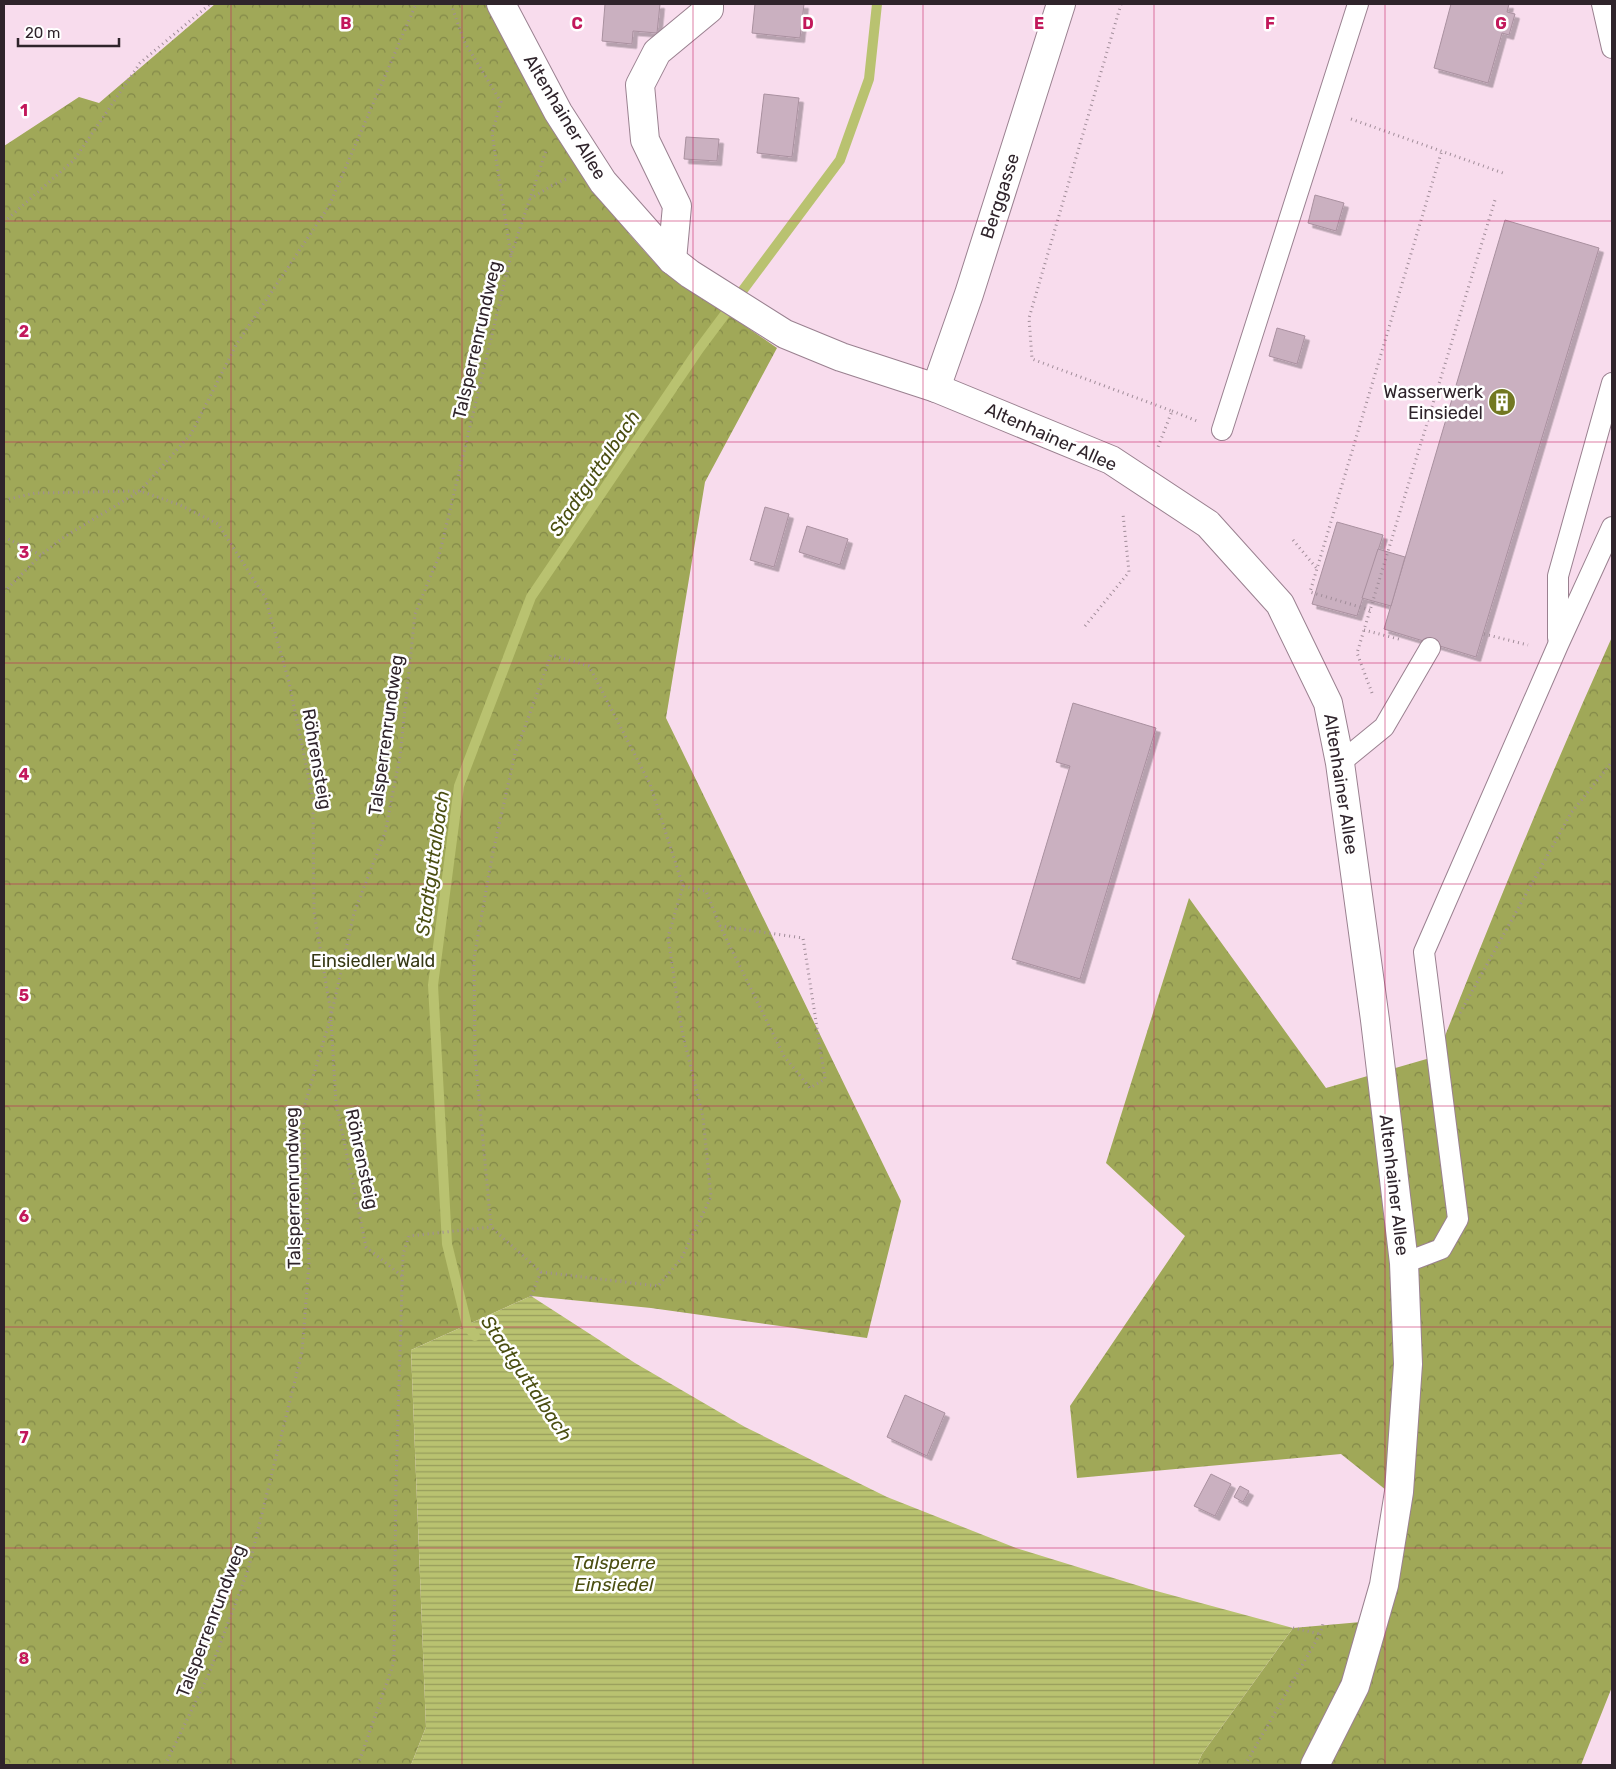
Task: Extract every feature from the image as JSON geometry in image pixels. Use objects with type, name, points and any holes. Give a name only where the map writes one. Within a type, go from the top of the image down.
[{"type":"street","name":"Altenhainer Allee","points":[[501,4],[558,112],[603,182],[681,267],[785,334],[840,357],[936,388],[1111,460],[1208,524],[1280,604],[1328,703],[1340,762],[1375,1020],[1404,1263],[1408,1364],[1399,1492],[1384,1585],[1355,1686],[1315,1765]]},
{"type":"street","points":[[681,267],[677,206],[644,140],[640,85],[657,52],[709,9],[710,4]]},
{"type":"street","name":"Berggasse","points":[[936,388],[969,294],[1061,4]]},
{"type":"lane","points":[[1222,430],[1358,4]]},
{"type":"lane","points":[[1602,4],[1612,48]]},
{"type":"lane","points":[[1558,645],[1558,576],[1612,382]]},
{"type":"lane","points":[[1404,1263],[1440,1249],[1458,1219],[1424,952],[1558,645],[1612,527]]},
{"type":"lane","points":[[1340,762],[1384,727],[1430,648]]},
{"type":"path","points":[[4,222],[74,160],[140,63],[210,4]]},
{"type":"path","points":[[4,592],[41,555],[64,538],[140,491],[191,434],[236,345],[329,206],[416,4]]},
{"type":"path","points":[[451,4],[464,41],[501,102],[492,133],[511,255]]},
{"type":"path","points":[[1121,4],[1029,318],[1032,359],[1172,411],[1158,446]]},
{"type":"path","points":[[1324,110],[1503,173]]},
{"type":"path","name":"Talsperrenrundweg","points":[[165,1765],[208,1676],[248,1570],[302,1352],[309,1263],[302,1111],[331,1016],[354,913],[386,833],[400,756],[415,614],[439,556],[511,255],[558,112]]},
{"type":"path","points":[[1370,610],[1310,592],[1442,150]]},
{"type":"path","points":[[1384,727],[1357,652],[1495,200]]},
{"type":"path","name":"Röhrensteig","points":[[4,500],[36,493],[140,491],[180,505],[218,524],[265,597],[289,682],[313,799],[314,912],[331,1016],[336,1102],[366,1247],[402,1276]]},
{"type":"path","points":[[1085,626],[1129,572],[1124,514]]},
{"type":"path","points":[[4,536],[41,555]]},
{"type":"path","points":[[1293,540],[1318,570]]},
{"type":"path","points":[[1364,630],[1430,648]]},
{"type":"path","points":[[1484,634],[1526,645]]},
{"type":"path","points":[[550,655],[589,666],[650,784],[683,886],[668,936],[682,1031],[703,1117],[711,1197],[681,1259],[658,1286],[541,1272],[491,1226],[475,1054],[474,958],[493,852],[515,754],[550,655]]},
{"type":"path","points":[[1437,1056],[1571,814],[1612,762]]},
{"type":"path","points":[[683,886],[706,891],[720,926],[784,1056],[810,1088],[825,1079],[802,938],[720,926]]},
{"type":"path","points":[[358,1765],[394,1662],[396,1484],[403,1254],[410,1236],[491,1226]]},
{"type":"path","points":[[531,1296],[541,1272]]},
{"type":"path","points":[[1245,1765],[1320,1634],[1323,1624]]},
{"type":"path","points":[[1293,1628],[1320,1634]]},
{"type":"green space","name":"Einsiedler Wald","points":[[215,4],[493,4],[596,184],[630,235],[656,264],[777,348],[705,482],[666,718],[901,1201],[867,1338],[651,1308],[531,1296],[411,1350],[426,1727],[411,1765],[4,1765],[4,146],[79,97],[99,103]]},
{"type":"green space","points":[[1612,637],[1612,1687],[1581,1765],[1197,1765],[1202,1754],[1293,1628],[1361,1622],[1401,1502],[1341,1454],[1077,1478],[1070,1406],[1185,1236],[1106,1163],[1189,898],[1326,1088],[1437,1056],[1522,845]]},
{"type":"water","name":"Talsperre Einsiedel","points":[[531,1296],[635,1363],[745,1427],[887,1497],[1016,1548],[1149,1589],[1293,1628],[1202,1754],[1197,1765],[411,1765],[426,1727],[411,1350]]},
{"type":"building","points":[[605,4],[660,4],[657,33],[633,31],[632,44],[602,41]]},
{"type":"building","points":[[755,4],[804,4],[800,38],[752,33]]},
{"type":"building","points":[[1451,4],[1509,4],[1507,12],[1515,14],[1509,35],[1502,33],[1488,83],[1434,68]]},
{"type":"building","points":[[764,94],[799,98],[792,157],[757,153]]},
{"type":"building","points":[[686,137],[719,139],[717,161],[684,159]]},
{"type":"building","points":[[1315,195],[1344,203],[1336,231],[1308,223]]},
{"type":"building","name":"Wasserwerk Einsiedel","points":[[1505,220],[1599,248],[1476,657],[1384,629]]},
{"type":"building","points":[[1277,328],[1305,336],[1297,364],[1269,356]]},
{"type":"building","points":[[765,507],[789,514],[774,567],[750,560]]},
{"type":"building","points":[[1337,522],[1383,535],[1357,616],[1312,604]]},
{"type":"building","points":[[807,526],[848,539],[840,565],[799,552]]},
{"type":"building","points":[[1378,549],[1405,557],[1391,606],[1362,598]]},
{"type":"building","points":[[1073,703],[1156,728],[1080,979],[1012,959],[1070,766],[1056,762]]},
{"type":"building","points":[[905,1395],[945,1413],[927,1456],[887,1437]]},
{"type":"building","points":[[1211,1474],[1231,1484],[1215,1516],[1194,1506]]},
{"type":"building","points":[[1240,1486],[1249,1491],[1243,1502],[1234,1497]]},
{"type":"waterway","name":"Stadtguttalbach","points":[[475,1336],[467,1325],[447,1244],[433,985],[459,786],[531,597],[699,349],[840,160],[869,79],[877,4]]},
{"type":"place","name":"Wasserwerk Einsiedel","points":[[1502,402]]}]
